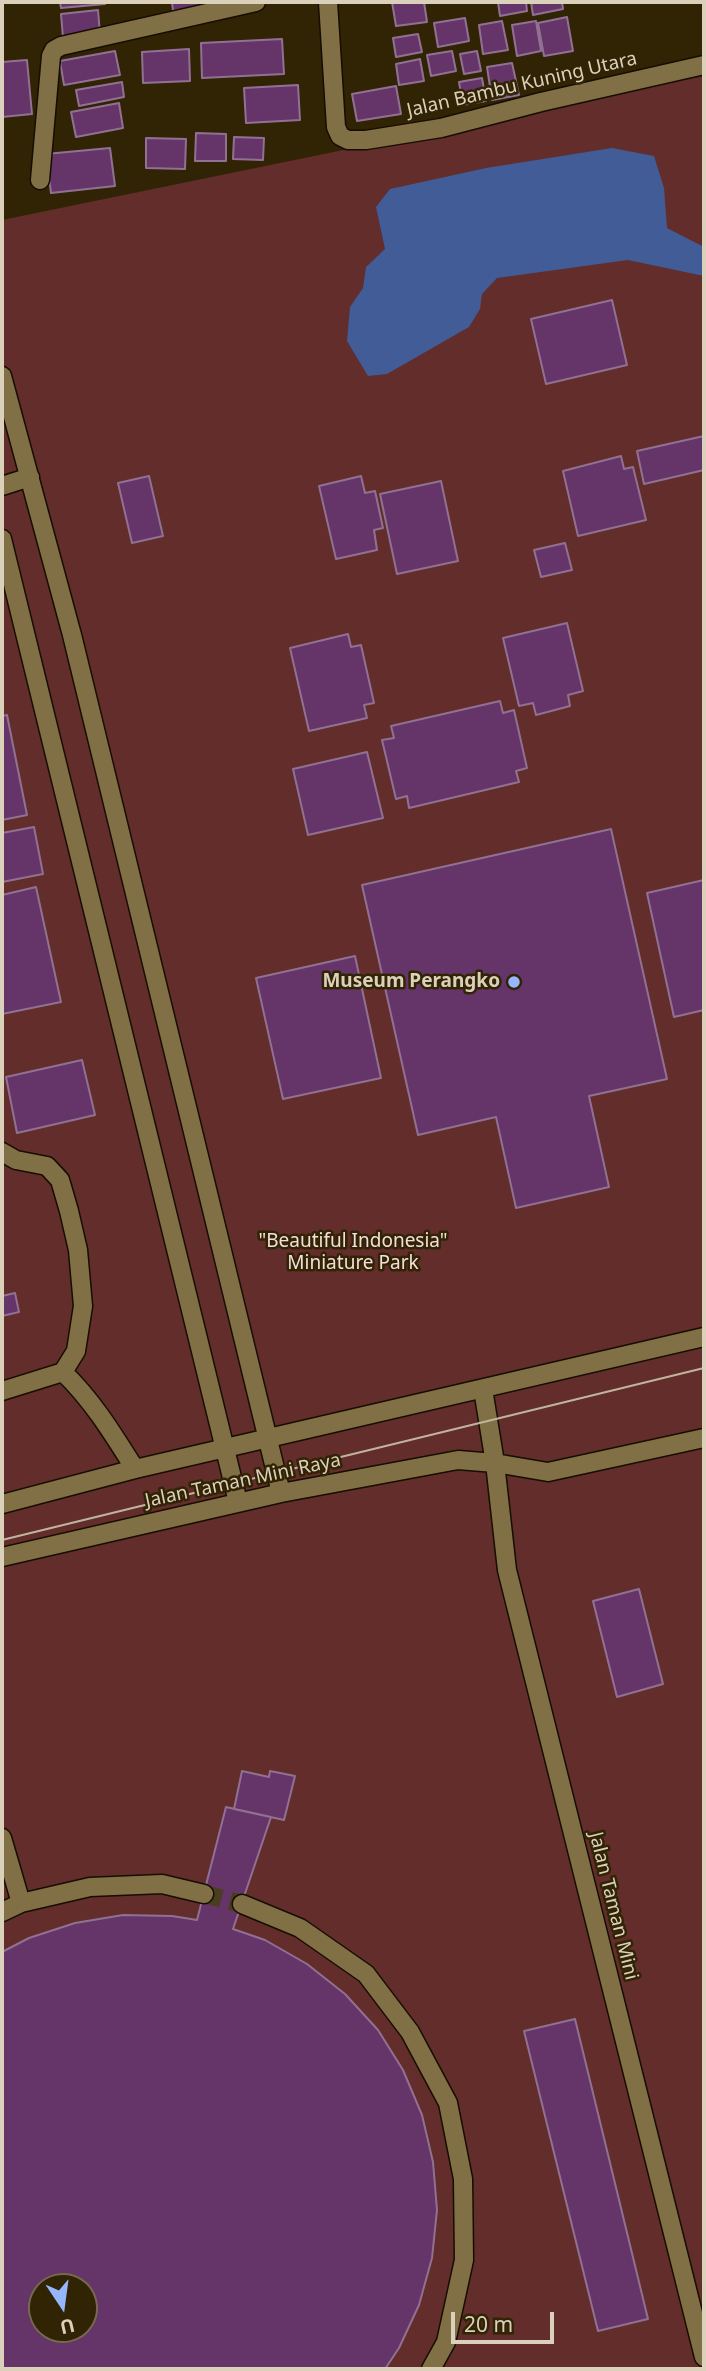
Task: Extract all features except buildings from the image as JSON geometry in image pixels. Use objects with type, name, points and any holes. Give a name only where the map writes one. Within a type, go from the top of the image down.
[{"type":"street","points":[[40,180],[51,56],[54,50],[86,40],[256,2]]},
{"type":"street","name":"Jalan Bambu Kuning Utara","points":[[328,2],[336,127],[340,136],[348,140],[366,140],[441,128],[704,65]]},
{"type":"street","points":[[2,376],[76,647],[281,1493]]},
{"type":"street","points":[[2,486],[30,477]]},
{"type":"street","points":[[2,539],[238,1502]]},
{"type":"street","points":[[2,1152],[16,1160],[47,1166],[60,1181],[78,1250],[83,1306],[76,1350],[63,1372],[2,1391]]},
{"type":"street","points":[[483,1389],[704,1337]]},
{"type":"street","points":[[63,1372],[99,1412],[135,1469]]},
{"type":"street","name":"Jalan Taman Mini Raya","points":[[2,1504],[226,1447],[483,1389]]},
{"type":"street","name":"Jalan Taman Mini","points":[[483,1389],[495,1463],[507,1570],[704,2357]]},
{"type":"street","points":[[495,1463],[548,1472],[704,1438]]},
{"type":"street","name":"Jalan Taman Mini Raya","points":[[2,1557],[281,1493],[458,1460],[495,1463]]},
{"type":"street","points":[[2,1838],[21,1903]]},
{"type":"street","points":[[2,1912],[21,1903],[90,1887],[162,1884],[204,1894]]},
{"type":"street","points":[[242,1904],[300,1928],[366,1974],[410,2032],[448,2103],[463,2179],[464,2260],[446,2342],[431,2369]]},
{"type":"green space","name":"\"Beautiful Indonesia\" Miniature Park","points":[[704,76],[704,2369],[2,2369],[2,220]]},
{"type":"water","points":[[612,148],[654,156],[664,188],[667,228],[704,247],[704,276],[628,260],[497,278],[482,294],[480,309],[469,327],[387,374],[368,376],[347,341],[350,307],[363,288],[366,267],[385,249],[376,207],[390,189],[486,168]]},
{"type":"tunnel","points":[[204,1894],[242,1904]]},
{"type":"tram line","points":[[2,1540],[704,1368]]},
{"type":"place","name":"Museum Perangko","points":[[514,982]]}]
